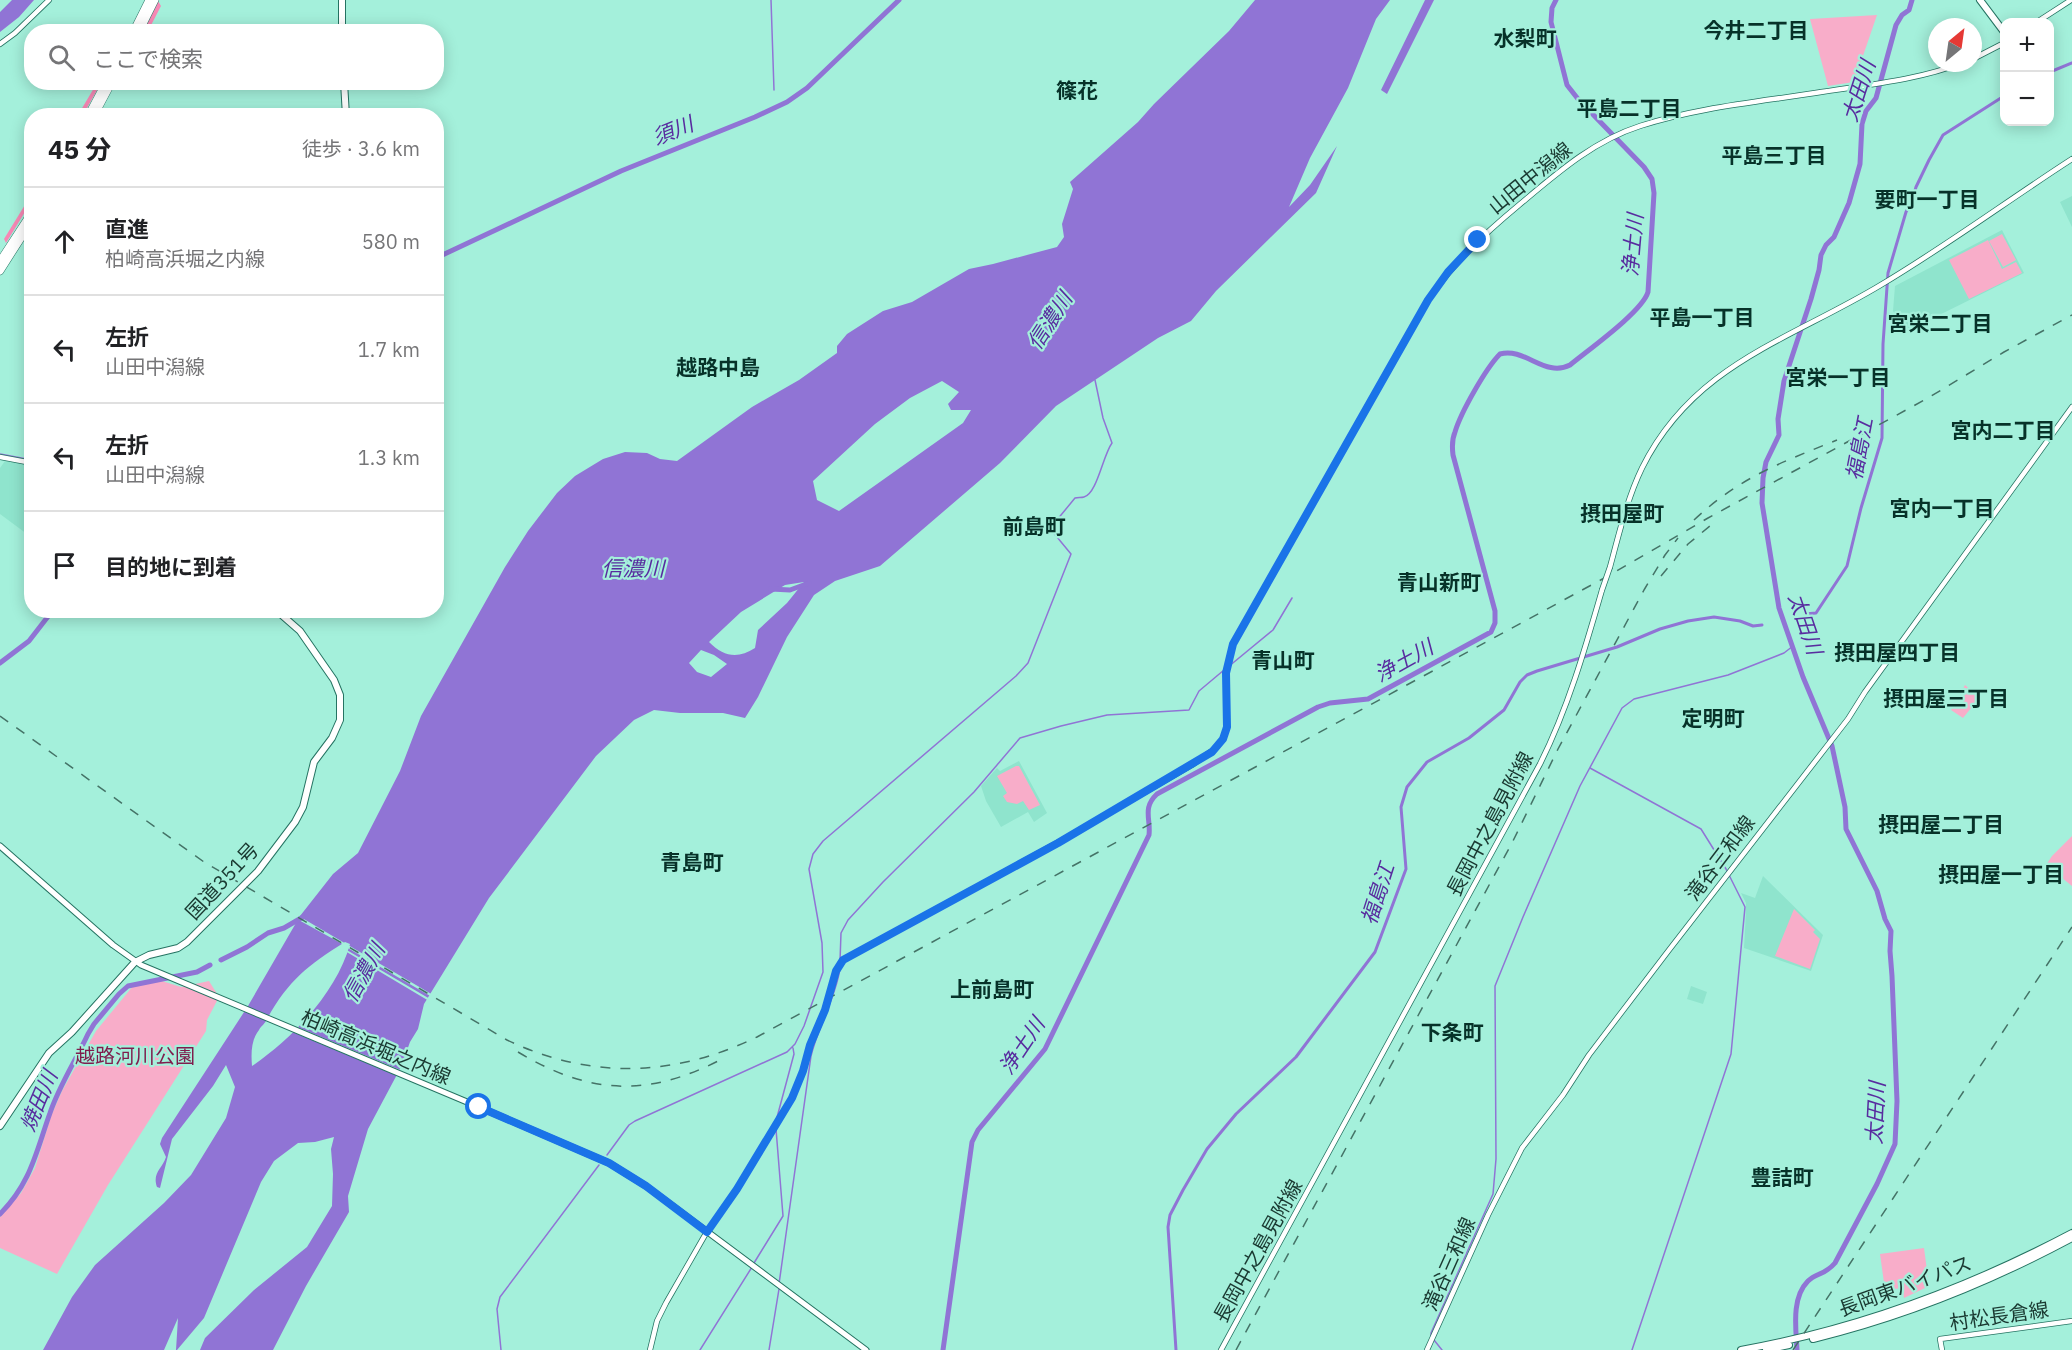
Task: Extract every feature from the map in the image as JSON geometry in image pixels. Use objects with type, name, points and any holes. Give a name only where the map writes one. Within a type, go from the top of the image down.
[{"type":"highway","points":[[137,24],[149,0]]},
{"type":"highway","points":[[143,24],[155,0]]},
{"type":"highway","points":[[342,0],[342,24]]},
{"type":"highway","points":[[1980,0],[2000,27]]},
{"type":"highway","points":[[92,108],[102,90]]},
{"type":"highway","points":[[98,108],[108,90]]},
{"type":"highway","points":[[344,90],[346,108]]},
{"type":"highway","points":[[0,261],[24,224]]},
{"type":"highway","points":[[0,271],[24,234]]},
{"type":"highway","name":"国道351号","points":[[0,1126],[49,1053],[72,1032],[135,962],[149,955],[183,945],[239,891],[263,864],[300,814],[313,765],[339,724],[340,695],[334,680],[300,631],[285,618]]},
{"type":"highway","name":"長岡東バイパス","points":[[1818,1335],[1947,1291],[2004,1267],[2072,1233]]},
{"type":"highway","name":"長岡東バイパス","points":[[1741,1350],[1770,1348],[1890,1317],[1999,1274],[2072,1238]]},
{"type":"main road","points":[[24,24],[49,0]]},
{"type":"main road","points":[[2043,18],[2071,0]]},
{"type":"main road","points":[[0,44],[24,24]]},
{"type":"main road","points":[[1982,54],[2000,45]]},
{"type":"main road","name":"山田中潟線","points":[[650,1350],[662,1310],[707,1232],[737,1189],[792,1098],[825,1010],[836,971],[843,960],[1058,843],[1192,765],[1216,748],[1223,739],[1227,727],[1226,673],[1233,644],[1428,300],[1448,272],[1483,235],[1585,153],[1638,126],[1685,114],[1901,79],[1928,72]]},
{"type":"main road","name":"長岡中之島見附線","points":[[1221,1350],[1540,764],[1562,718],[1610,567],[1624,514],[1637,479],[1653,447],[1670,423],[1716,377],[1751,354],[1892,278],[2072,159]]},
{"type":"main road","name":"滝谷三和線","points":[[1427,1350],[1519,1152],[1669,950],[1837,732],[2072,407]]},
{"type":"main road","points":[[0,457],[24,462]]},
{"type":"main road","name":"柏崎高浜堀之内線","points":[[0,846],[135,962],[609,1163],[646,1186],[866,1350]]},
{"type":"main road","name":"村松長倉線","points":[[1942,1350],[1940,1339],[2072,1321]]},
{"type":"shaded area","points":[[158,1],[161,6],[152,24],[146,24]]},
{"type":"shaded area","points":[[93,90],[97,90],[87,108],[82,108]]},
{"type":"shaded area","points":[[2072,196],[2072,227],[2060,202]]},
{"type":"shaded area","points":[[24,206],[24,213],[6,243],[4,239]]},
{"type":"shaded area","points":[[2002,230],[2024,273],[1905,332],[1893,311],[1895,286]]},
{"type":"shaded area","points":[[5,461],[24,464],[24,532],[0,514],[0,468]]},
{"type":"shaded area","points":[[1019,761],[1047,813],[1034,822],[1028,812],[1001,827],[986,801],[981,786],[997,768],[1000,771]]},
{"type":"shaded area","points":[[1763,876],[1823,935],[1811,971],[1744,948],[1746,903],[1741,893],[1755,898]]},
{"type":"shaded area","points":[[1691,986],[1707,992],[1703,1004],[1687,999]]},
{"type":"green space","points":[[1877,15],[1854,82],[1828,86],[1810,19]]},
{"type":"green space","points":[[2002,234],[2016,260],[2003,267],[1989,241]]},
{"type":"green space","points":[[1988,240],[2002,269],[2016,262],[2022,273],[1969,299],[1949,260]]},
{"type":"green space","points":[[1965,685],[1980,697],[1963,718],[1951,710]]},
{"type":"green space","points":[[1019,766],[1040,805],[1029,810],[1023,801],[1017,804],[1007,802],[1003,796],[1007,793],[997,776]]},
{"type":"green space","points":[[2072,836],[2072,886],[2046,865]]},
{"type":"green space","points":[[1794,909],[1815,930],[1813,932],[1820,939],[1810,969],[1775,956]]},
{"type":"green space","name":"越路河川公園","points":[[162,981],[181,987],[209,981],[219,997],[207,1020],[206,1031],[108,1185],[57,1274],[0,1248],[0,1217],[21,1193],[35,1168],[51,1116],[62,1091],[96,1031],[133,986]]},
{"type":"green space","points":[[1924,1248],[1928,1278],[1925,1288],[1904,1298],[1902,1288],[1885,1290],[1880,1254]]},
{"type":"water","points":[[12,0],[34,0],[19,17],[0,32],[0,12]]},
{"type":"water","name":"信濃川","points":[[1255,0],[1390,0],[1376,19],[1348,88],[1310,158],[1289,207],[1310,185],[1337,146],[1316,193],[1216,291],[1191,321],[1158,338],[1056,406],[1000,463],[880,566],[835,581],[814,595],[787,637],[758,697],[745,718],[723,713],[680,713],[654,710],[634,720],[596,756],[489,898],[424,1004],[418,1029],[410,1042],[401,1067],[368,1129],[348,1196],[349,1212],[306,1286],[273,1350],[200,1350],[205,1338],[254,1290],[307,1247],[332,1206],[331,1149],[334,1137],[315,1142],[298,1143],[274,1161],[261,1182],[204,1318],[177,1350],[178,1318],[164,1350],[43,1350],[72,1297],[95,1265],[164,1203],[191,1175],[226,1118],[235,1087],[226,1065],[213,1086],[172,1139],[160,1188],[157,1187],[156,1178],[166,1157],[160,1144],[162,1138],[248,1006],[300,916],[333,874],[358,853],[400,771],[421,716],[505,567],[528,531],[557,493],[575,476],[603,459],[625,452],[647,453],[660,459],[677,461],[752,407],[799,380],[837,353],[837,346],[847,334],[883,311],[912,302],[969,269],[1057,247],[1064,237],[1062,224],[1073,189],[1070,182],[1138,122],[1229,31]],"holes":[[[942,381],[959,392],[948,404],[951,410],[971,410],[963,423],[839,511],[817,500],[813,481],[875,424],[910,398]],[[804,582],[787,603],[758,630],[755,648],[743,654],[731,655],[720,651],[709,642],[741,612],[785,585]],[[701,650],[727,664],[711,677],[697,672],[689,663]],[[345,942],[350,944],[344,962],[324,997],[297,1028],[252,1066],[254,1038],[283,994],[310,966]]]},
{"type":"water","points":[[1425,0],[1434,0],[1387,94],[1381,90]]},
{"type":"pier","points":[[297,915],[433,995],[432,997],[295,918]]},
{"type":"pier","points":[[345,949],[430,999],[429,1001],[345,951]]},
{"type":"pier","points":[[295,1026],[403,1071],[400,1077],[290,1031]]},
{"type":"waterway","points":[[771,0],[774,90]]},
{"type":"waterway","name":"須川","points":[[444,254],[621,171],[787,102],[807,88],[899,0]]},
{"type":"waterway","name":"浄土川","points":[[943,1350],[972,1142],[978,1130],[1045,1049],[1149,835],[1148,809],[1152,799],[1157,794],[1318,707],[1330,703],[1368,699],[1491,632],[1495,623],[1495,611],[1453,455],[1453,437],[1458,423],[1481,380],[1500,354],[1518,355],[1552,368],[1570,365],[1636,310],[1648,292],[1654,193],[1652,179],[1644,167],[1567,85],[1551,22],[1552,8],[1556,0]]},
{"type":"waterway","name":"太田川","points":[[1797,1350],[1796,1314],[1799,1296],[1811,1278],[1828,1270],[1835,1263],[1877,1184],[1895,1144],[1897,1101],[1891,931],[1877,891],[1846,829],[1845,807],[1832,746],[1803,677],[1779,608],[1762,503],[1763,478],[1766,462],[1779,435],[1778,419],[1784,381],[1811,299],[1821,255],[1826,245],[1834,237],[1849,203],[1860,164],[1862,124],[1866,111],[1876,98],[1896,25],[1902,15],[1909,10],[1912,0]]},
{"type":"waterway","name":"福島江","points":[[2054,70],[2072,63]]},
{"type":"waterway","name":"福島江","points":[[1805,614],[1816,613],[1847,566],[1882,438],[1883,344],[1888,273],[1906,212],[1916,187],[1943,135],[2000,99]]},
{"type":"waterway","points":[[607,1155],[629,1125],[635,1121],[787,1052],[795,1044],[804,1026],[823,972],[822,943],[809,869],[813,854],[823,841],[1016,676],[1028,663],[1071,554],[1052,531],[1052,526],[1075,498],[1084,497],[1093,489],[1112,443],[1103,418],[1095,380]]},
{"type":"waterway","points":[[0,454],[24,458]]},
{"type":"waterway","name":"信濃川","points":[[771,589],[790,590],[809,583]]},
{"type":"waterway","points":[[1228,667],[1273,630],[1292,598]]},
{"type":"waterway","name":"福島江","points":[[1176,1350],[1168,1227],[1170,1215],[1207,1149],[1236,1114],[1296,1057],[1375,952],[1406,869],[1401,807],[1407,787],[1427,762],[1469,738],[1504,710],[1520,682],[1527,675],[1617,647],[1660,629],[1688,621],[1714,617],[1740,621],[1753,626],[1762,625]]},
{"type":"waterway","name":"須川","points":[[0,663],[29,641],[47,618]]},
{"type":"waterway","points":[[1431,1336],[1493,1194],[1496,1159],[1495,986],[1580,786],[1622,708],[1634,699],[1728,675],[1784,653],[1793,646]]},
{"type":"waterway","points":[[840,961],[841,933],[848,920],[974,792],[1020,738],[1107,715],[1189,710],[1199,691],[1224,670]]},
{"type":"waterway","points":[[1590,768],[1701,829],[1726,869],[1745,907],[1731,1054],[1632,1350]]},
{"type":"waterway","name":"焼田川","points":[[221,960],[268,933],[284,928],[303,917]]},
{"type":"waterway","name":"焼田川","points":[[0,1214],[26,1179],[54,1103],[88,1034],[119,994],[128,986],[197,972],[210,965]]},
{"type":"waterway","points":[[779,1284],[811,1056],[840,969]]},
{"type":"waterway","points":[[776,1121],[794,1054],[793,1048]]},
{"type":"waterway","points":[[754,1263],[783,1216],[776,1129]]},
{"type":"waterway","points":[[501,1350],[497,1309],[500,1297],[599,1165]]},
{"type":"waterway","points":[[700,1350],[752,1267]]},
{"type":"waterway","points":[[769,1350],[779,1289]]},
{"type":"waterway","points":[[1434,1340],[1442,1350]]},
{"type":"railway","points":[[0,716],[204,862],[507,1040],[538,1053],[570,1062],[601,1067],[664,1066],[695,1060],[757,1037],[1608,576],[2072,315]]},
{"type":"railway","points":[[1694,520],[1744,482],[1779,464],[1837,440]]},
{"type":"railway","points":[[1661,576],[1688,544],[1716,521]]},
{"type":"railway","points":[[1236,1350],[1512,843],[1558,749],[1644,590],[1678,538]]},
{"type":"railway","points":[[1793,1350],[2072,927]]},
{"type":"railway","points":[[518,1052],[569,1076],[593,1083],[618,1086],[667,1081],[720,1060]]},
{"type":"district","name":"今井二丁目","points":[[1756,31]]},
{"type":"district","name":"水梨町","points":[[1525,39]]},
{"type":"district","name":"篠花","points":[[1077,91]]},
{"type":"district","name":"平島二丁目","points":[[1629,109]]},
{"type":"district","name":"平島三丁目","points":[[1774,156]]},
{"type":"district","name":"要町一丁目","points":[[1927,200]]},
{"type":"district","name":"平島一丁目","points":[[1702,318]]},
{"type":"district","name":"宮栄二丁目","points":[[1940,324]]},
{"type":"district","name":"越路中島","points":[[718,368]]},
{"type":"district","name":"宮栄一丁目","points":[[1838,378]]},
{"type":"district","name":"宮内二丁目","points":[[2003,431]]},
{"type":"district","name":"宮内一丁目","points":[[1942,509]]},
{"type":"district","name":"摂田屋町","points":[[1622,514]]},
{"type":"district","name":"前島町","points":[[1034,527]]},
{"type":"district","name":"青山新町","points":[[1439,583]]},
{"type":"district","name":"摂田屋四丁目","points":[[1897,653]]},
{"type":"district","name":"青山町","points":[[1283,661]]},
{"type":"district","name":"摂田屋三丁目","points":[[1946,699]]},
{"type":"district","name":"定明町","points":[[1713,719]]},
{"type":"district","name":"摂田屋二丁目","points":[[1941,825]]},
{"type":"district","name":"青島町","points":[[692,863]]},
{"type":"district","name":"摂田屋一丁目","points":[[2001,875]]},
{"type":"district","name":"上前島町","points":[[992,990]]},
{"type":"district","name":"下条町","points":[[1452,1033]]},
{"type":"district","name":"豊詰町","points":[[1782,1178]]},
{"type":"route","points":[[479,1107],[609,1163],[646,1186],[707,1232],[737,1189],[792,1098],[825,1010],[836,971],[843,960],[1058,843],[1205,757],[1220,744],[1228,723],[1226,673],[1233,644],[1428,300],[1448,272],[1478,240]]}]
